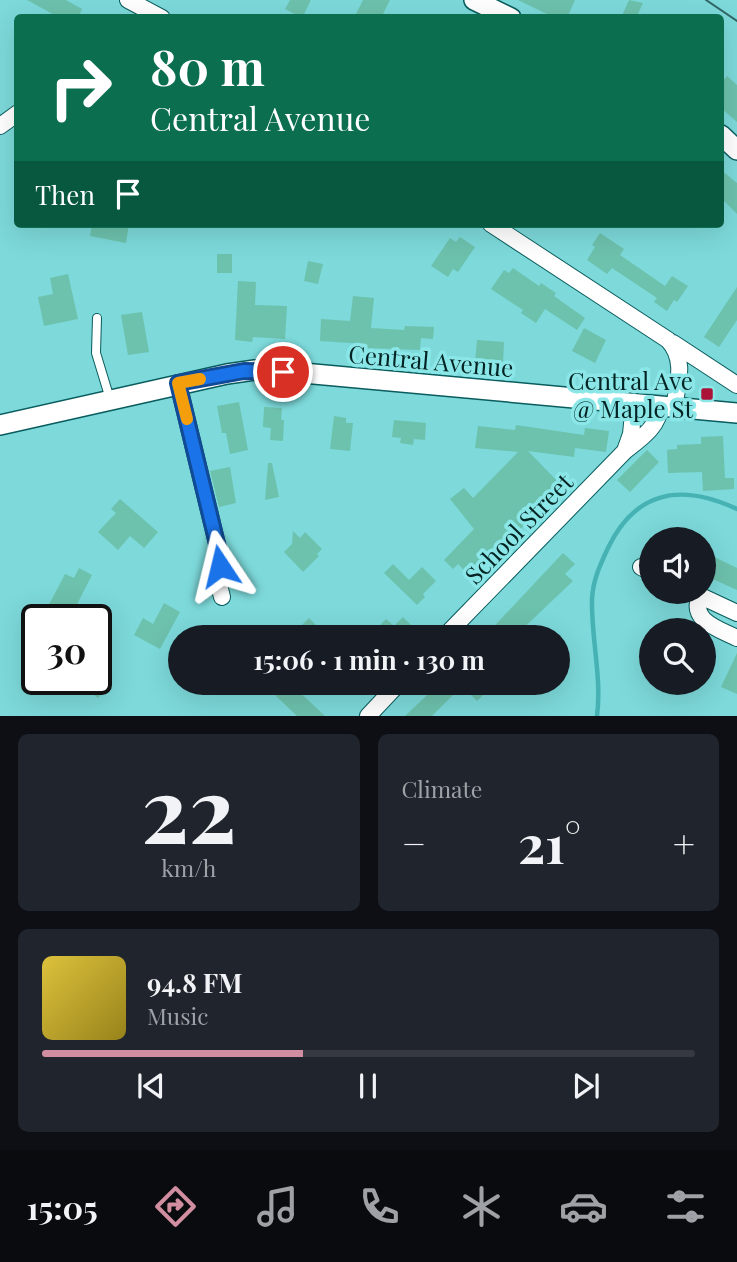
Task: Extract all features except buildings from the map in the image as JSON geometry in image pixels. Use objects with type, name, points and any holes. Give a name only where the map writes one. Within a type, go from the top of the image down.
[{"type":"street","points":[[128,0],[154,14]]},
{"type":"street","points":[[474,0],[503,14]]},
{"type":"street","points":[[724,138],[737,150]]},
{"type":"street","points":[[497,228],[737,385]]},
{"type":"street","points":[[667,406],[680,361],[668,340]]},
{"type":"street","name":"Central Avenue","points":[[0,425],[178,383],[228,373],[264,370],[737,413]]},
{"type":"street","points":[[178,383],[219,552],[219,585],[222,597]]},
{"type":"street","points":[[625,451],[631,434],[634,403]]},
{"type":"street","name":"School Street","points":[[456,625],[625,451],[653,427],[667,406]]},
{"type":"street","points":[[716,603],[737,613]]},
{"type":"street","points":[[696,604],[700,616],[710,625],[737,638]]},
{"type":"street","points":[[368,716],[388,695]]},
{"type":"lane","points":[[97,318],[96,353],[110,399]]},
{"type":"waterway","points":[[597,716],[593,592],[595,579],[619,529],[646,503],[662,497],[697,496],[737,509]]},
{"type":"tram line","points":[[706,0],[737,21]]},
{"type":"slow traffic","points":[[187,419],[178,383],[200,379]]},
{"type":"place","name":"Central Ave @ Maple St","points":[[707,394]]},
{"type":"route","points":[[220,566],[219,552],[178,383],[244,371],[283,372]]}]
